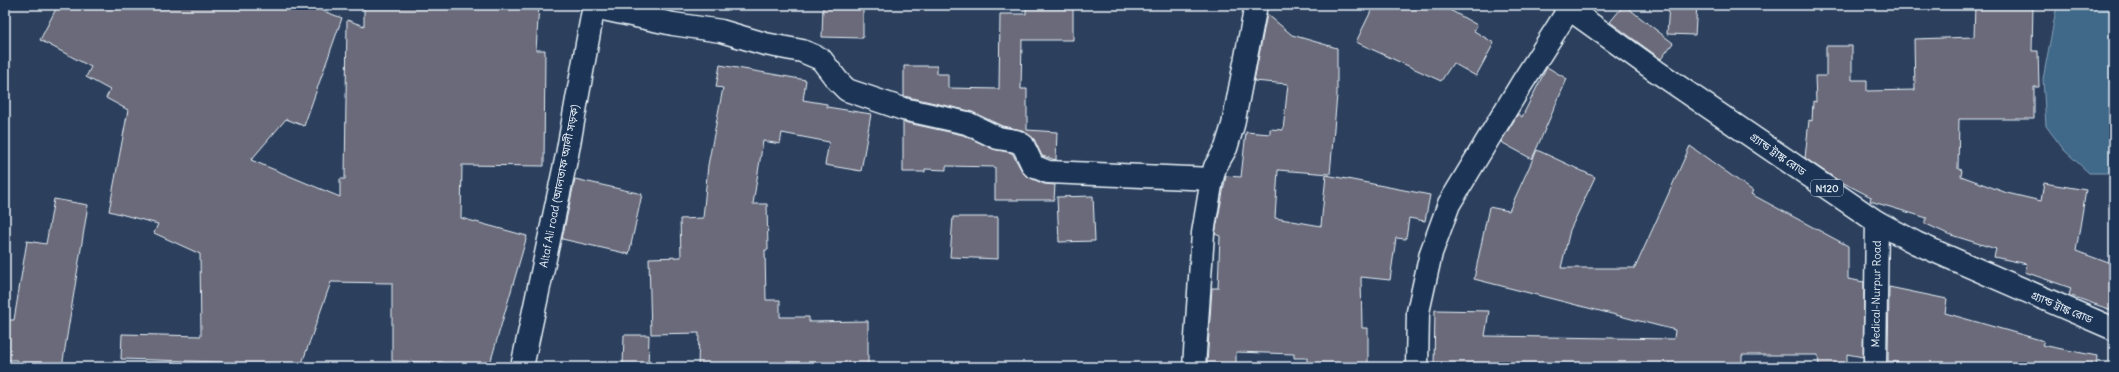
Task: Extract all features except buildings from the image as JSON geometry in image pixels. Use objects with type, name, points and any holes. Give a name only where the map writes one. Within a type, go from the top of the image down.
[{"type":"main road","points":[[1194,367],[1203,233],[1212,178],[1215,167],[1226,148],[1233,125],[1256,5]]},
{"type":"main road","points":[[594,6],[673,24],[720,31],[765,44],[802,51],[821,59],[837,80],[847,90],[903,109],[967,123],[981,132],[998,138],[1016,141],[1023,145],[1033,166],[1048,172],[1212,178]]},
{"type":"main road","name":"Altaf Ali road (আলতাফ আলী সড়ক)","points":[[522,367],[566,155],[594,6]]},
{"type":"main road","points":[[1417,367],[1418,312],[1431,253],[1449,204],[1567,7]]},
{"type":"main road","name":"গ্র্যান্ড ট্রাঙ্ক রোড","points":[[1567,7],[1877,222],[1923,246],[2114,329]]},
{"type":"main road","name":"Medical-Nurpur Road","points":[[1874,367],[1877,222]]},
{"type":"water","points":[[2057,5],[2114,5],[2114,173],[2089,173],[2064,150],[2046,126],[2043,79]]}]
